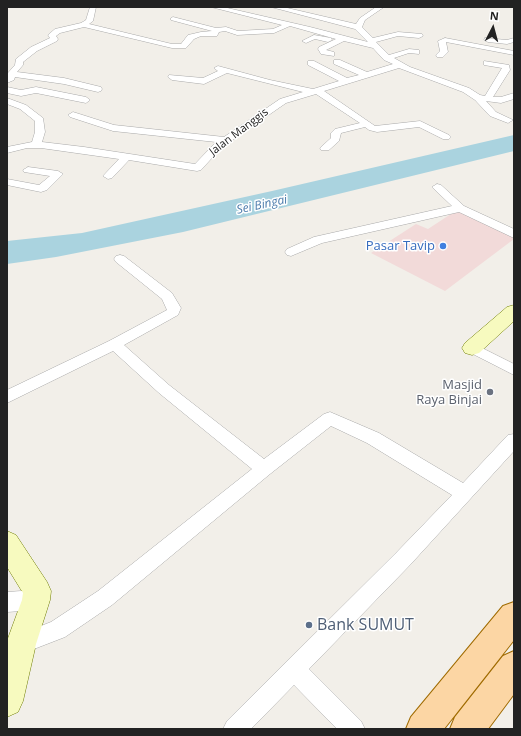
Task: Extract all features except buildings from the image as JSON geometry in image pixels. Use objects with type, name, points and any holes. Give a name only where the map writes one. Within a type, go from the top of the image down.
[{"type":"main road","points":[[422,729],[514,616]]},
{"type":"main road","points":[[466,729],[514,667]]},
{"type":"street","points":[[9,77],[19,65],[16,60],[54,39],[52,36],[64,30],[84,25],[89,21],[93,7]]},
{"type":"street","points":[[214,7],[289,24],[340,41]]},
{"type":"street","points":[[274,7],[358,27],[387,58],[397,64],[461,88],[478,98],[488,111],[511,119]]},
{"type":"street","points":[[358,27],[362,19],[381,7]]},
{"type":"street","points":[[84,25],[172,46],[183,46],[191,37],[200,34],[214,34],[215,24],[227,9]]},
{"type":"street","points":[[173,19],[215,24],[237,33],[264,32],[279,29],[289,24]]},
{"type":"street","points":[[264,32],[223,23],[230,20],[279,29]]},
{"type":"street","points":[[64,30],[79,33]]},
{"type":"street","points":[[306,41],[316,37],[340,41],[374,43],[398,34],[419,36]]},
{"type":"street","points":[[460,43],[466,38],[502,42],[514,40]]},
{"type":"street","points":[[331,54],[324,52],[322,49],[340,41]]},
{"type":"street","points":[[440,55],[444,52],[442,45],[443,41],[514,54]]},
{"type":"street","points":[[387,58],[409,52],[416,52]]},
{"type":"street","points":[[488,98],[506,70],[506,67],[492,64],[510,58],[514,54]]},
{"type":"street","points":[[377,59],[384,62],[397,64]]},
{"type":"street","points":[[337,62],[367,75]]},
{"type":"street","points":[[311,63],[346,81]]},
{"type":"street","name":"Jalan Manggis","points":[[7,150],[22,146],[36,145],[195,168],[212,150],[225,140],[283,101],[367,75],[397,64]]},
{"type":"street","points":[[172,77],[204,81],[222,69],[269,82],[314,91],[367,122],[372,128],[377,129],[420,124],[446,137]]},
{"type":"street","points":[[9,77],[64,81],[98,89]]},
{"type":"street","points":[[7,90],[21,93],[36,90],[86,100]]},
{"type":"street","points":[[478,98],[501,100],[514,96]]},
{"type":"street","points":[[7,101],[23,107],[40,120],[40,132],[36,145]]},
{"type":"street","points":[[73,114],[113,128],[225,140]]},
{"type":"street","points":[[325,148],[336,139],[336,132],[368,125]]},
{"type":"street","points":[[108,176],[127,157]]},
{"type":"street","points":[[7,182],[41,189],[44,188],[58,174],[28,170]]},
{"type":"street","points":[[437,187],[460,208],[514,234]]},
{"type":"street","points":[[291,252],[318,240],[460,208]]},
{"type":"street","points":[[7,397],[114,344],[173,312],[174,308],[167,296],[120,259]]},
{"type":"street","points":[[514,311],[472,348],[514,370]]},
{"type":"street","points":[[114,344],[160,385],[264,469]]},
{"type":"street","points":[[21,644],[58,630],[105,598],[264,469],[330,418],[373,438],[464,493]]},
{"type":"street","points":[[235,729],[403,559],[514,440]]},
{"type":"street","points":[[7,543],[32,580],[37,591],[36,600],[21,644],[7,701]]},
{"type":"street","points":[[7,602],[36,600]]},
{"type":"street","points":[[294,669],[353,729]]},
{"type":"shaded area","name":"Pasar Tavip","points":[[457,210],[514,237],[514,239],[445,291],[371,253],[416,224],[428,229]]},
{"type":"water","name":"Sei Bingai","points":[[514,135],[514,151],[183,232],[56,257],[7,264],[7,241],[82,233]]},
{"type":"place","name":"Pasar Tavip","points":[[443,246]]},
{"type":"place","name":"Masjid Raya Binjai","points":[[490,392]]},
{"type":"place","name":"Bank SUMUT","points":[[309,625]]}]
